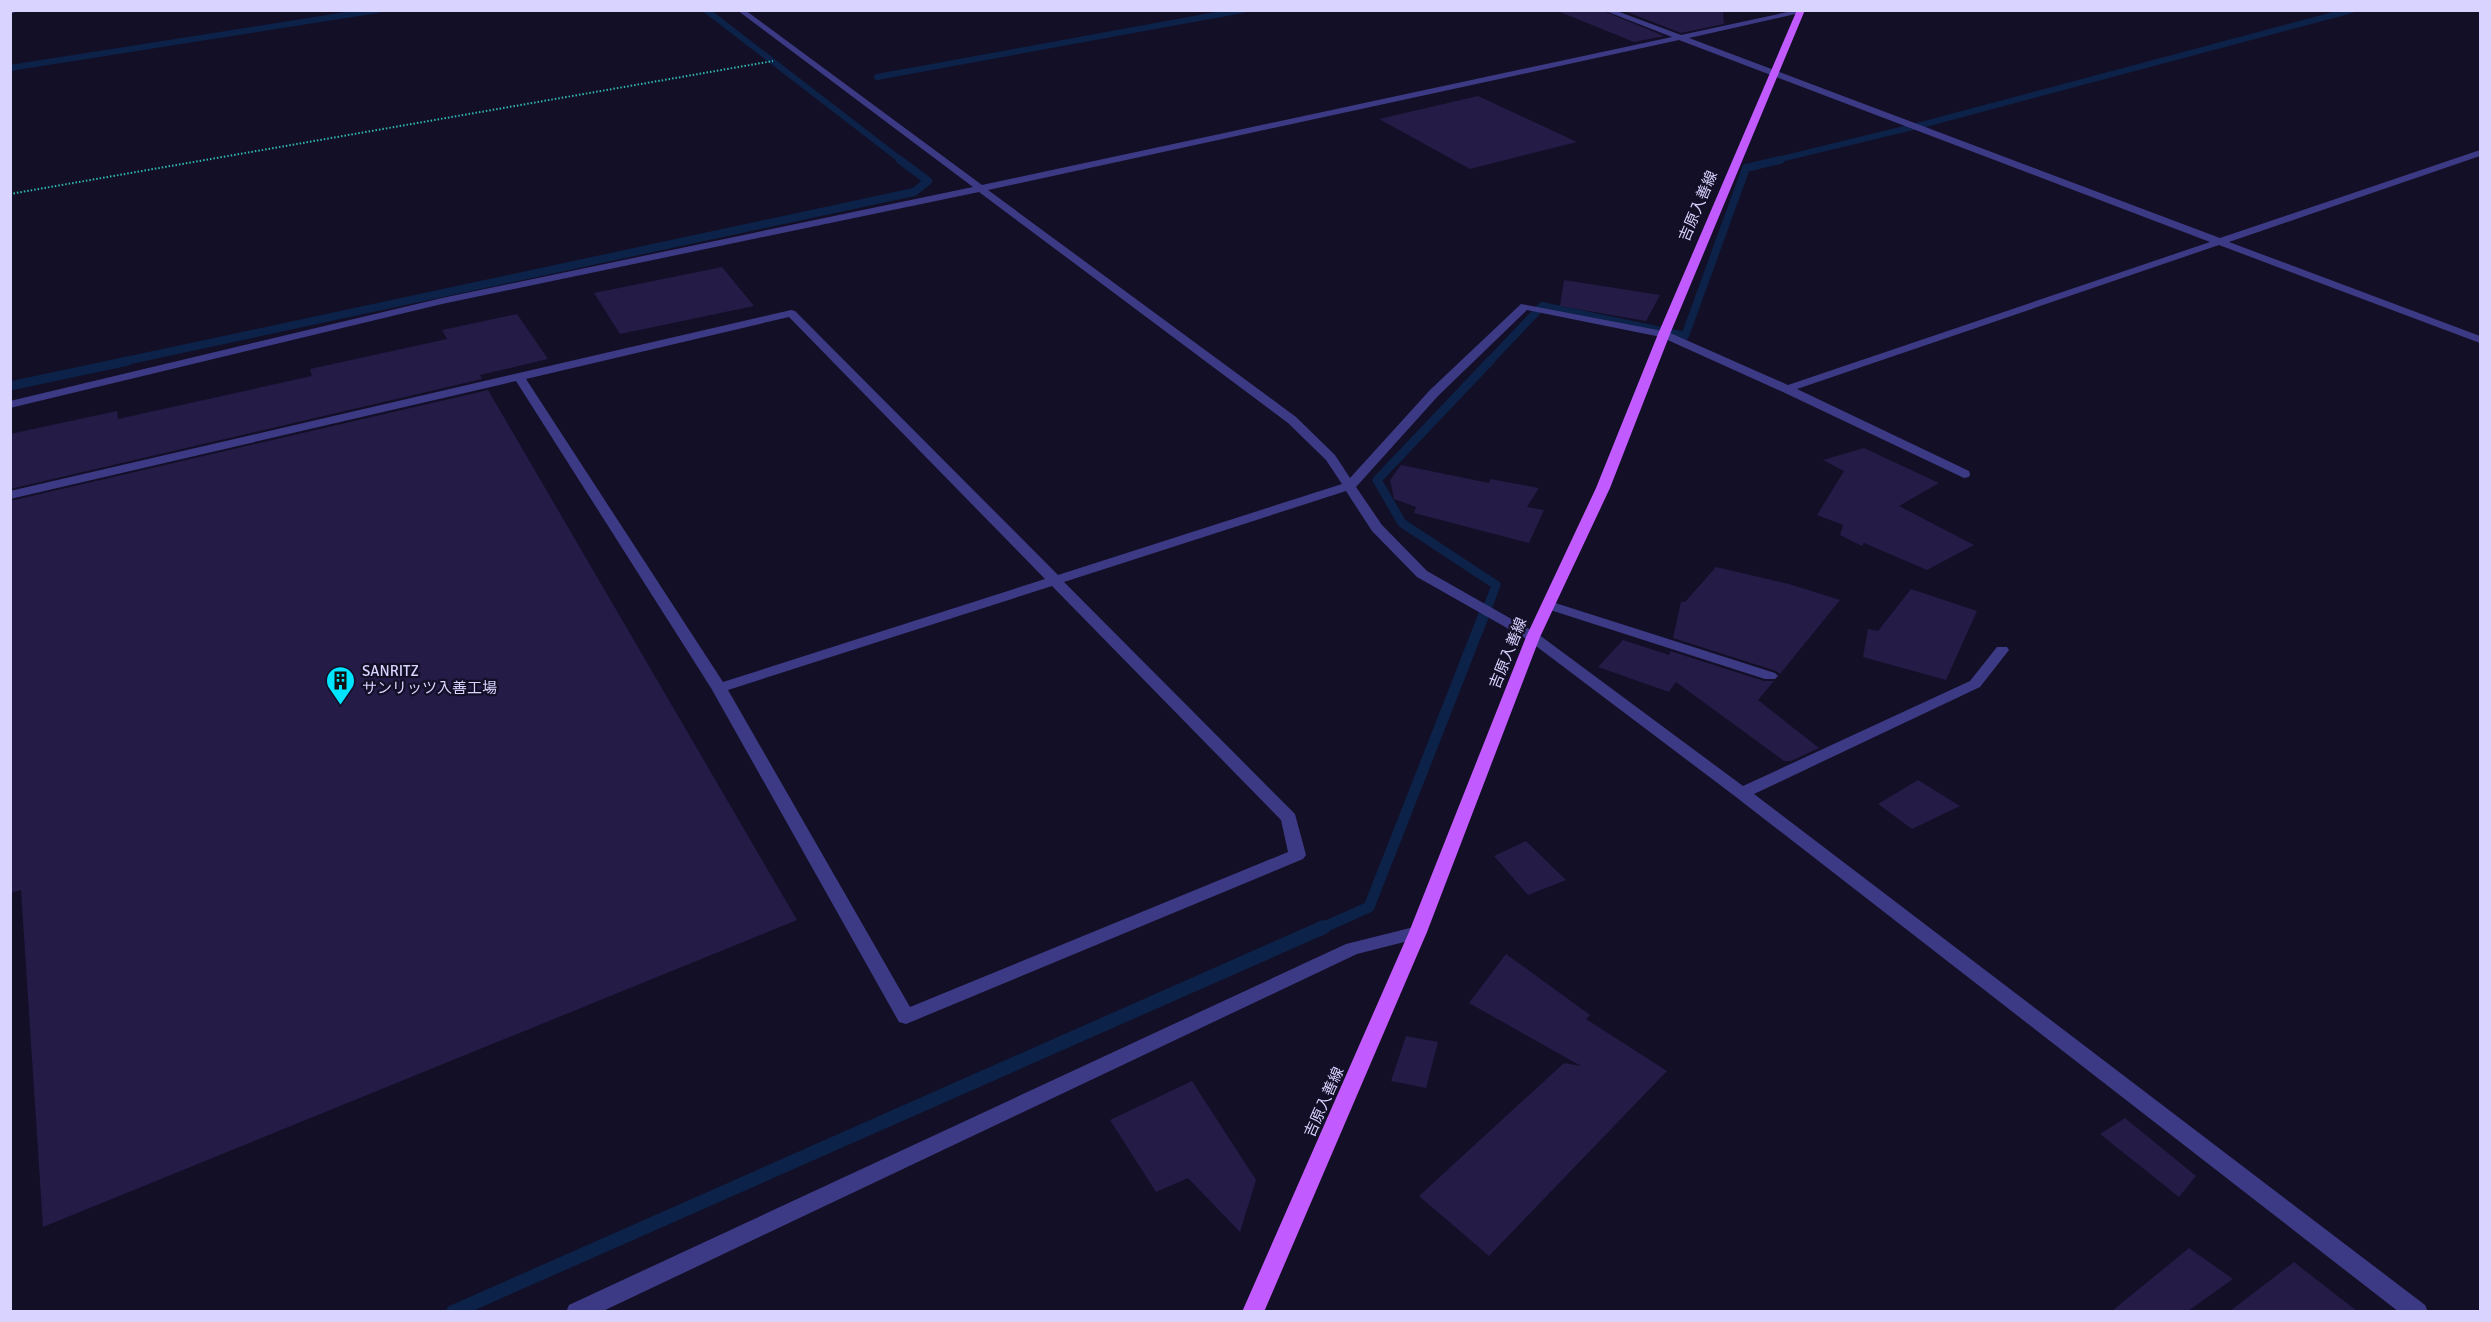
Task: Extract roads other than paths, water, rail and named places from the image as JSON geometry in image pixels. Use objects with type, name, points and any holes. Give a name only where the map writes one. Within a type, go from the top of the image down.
[{"type":"main road","name":"吉原入善線","points":[[1253,1311],[1418,932],[1533,637],[1603,488],[1664,334],[1803,11]]},
{"type":"street","points":[[10,12],[18,10]]},
{"type":"street","points":[[740,10],[1292,420],[1331,458],[1377,528],[1422,574],[1533,637],[1742,793],[2417,1311]]},
{"type":"street","points":[[1606,10],[2216,242],[2481,340]]},
{"type":"street","points":[[10,405],[442,301],[978,189],[1803,11]]},
{"type":"street","points":[[1787,389],[2481,153]]},
{"type":"street","points":[[719,688],[1350,486],[1386,441],[1416,410],[1525,306],[1664,334],[1787,389],[1964,474]]},
{"type":"street","points":[[10,495],[791,313],[1289,819],[1297,855],[906,1017],[719,688],[519,377]]},
{"type":"street","points":[[1549,605],[1770,676]]},
{"type":"street","points":[[1742,793],[1975,684],[2002,650]]},
{"type":"street","points":[[577,1311],[1352,949],[1418,932]]},
{"type":"waterway","points":[[10,68],[378,10]]},
{"type":"waterway","points":[[706,10],[902,161]]},
{"type":"waterway","points":[[877,77],[1243,10]]},
{"type":"waterway","points":[[1773,161],[1925,124],[2352,10]]},
{"type":"waterway","points":[[121,362],[914,192],[928,181],[900,160]]},
{"type":"waterway","points":[[1489,362],[1542,306],[1685,336],[1746,168],[1780,160]]},
{"type":"waterway","points":[[10,386],[128,361]]},
{"type":"waterway","points":[[1485,614],[1496,585],[1402,523],[1377,480],[1490,361]]},
{"type":"waterway","points":[[1320,929],[1369,907],[1485,612]]},
{"type":"waterway","points":[[453,1312],[1324,927]]},
{"type":"place","name":"SANRITZ サンリッツ入善工場","points":[[341,706]]}]
